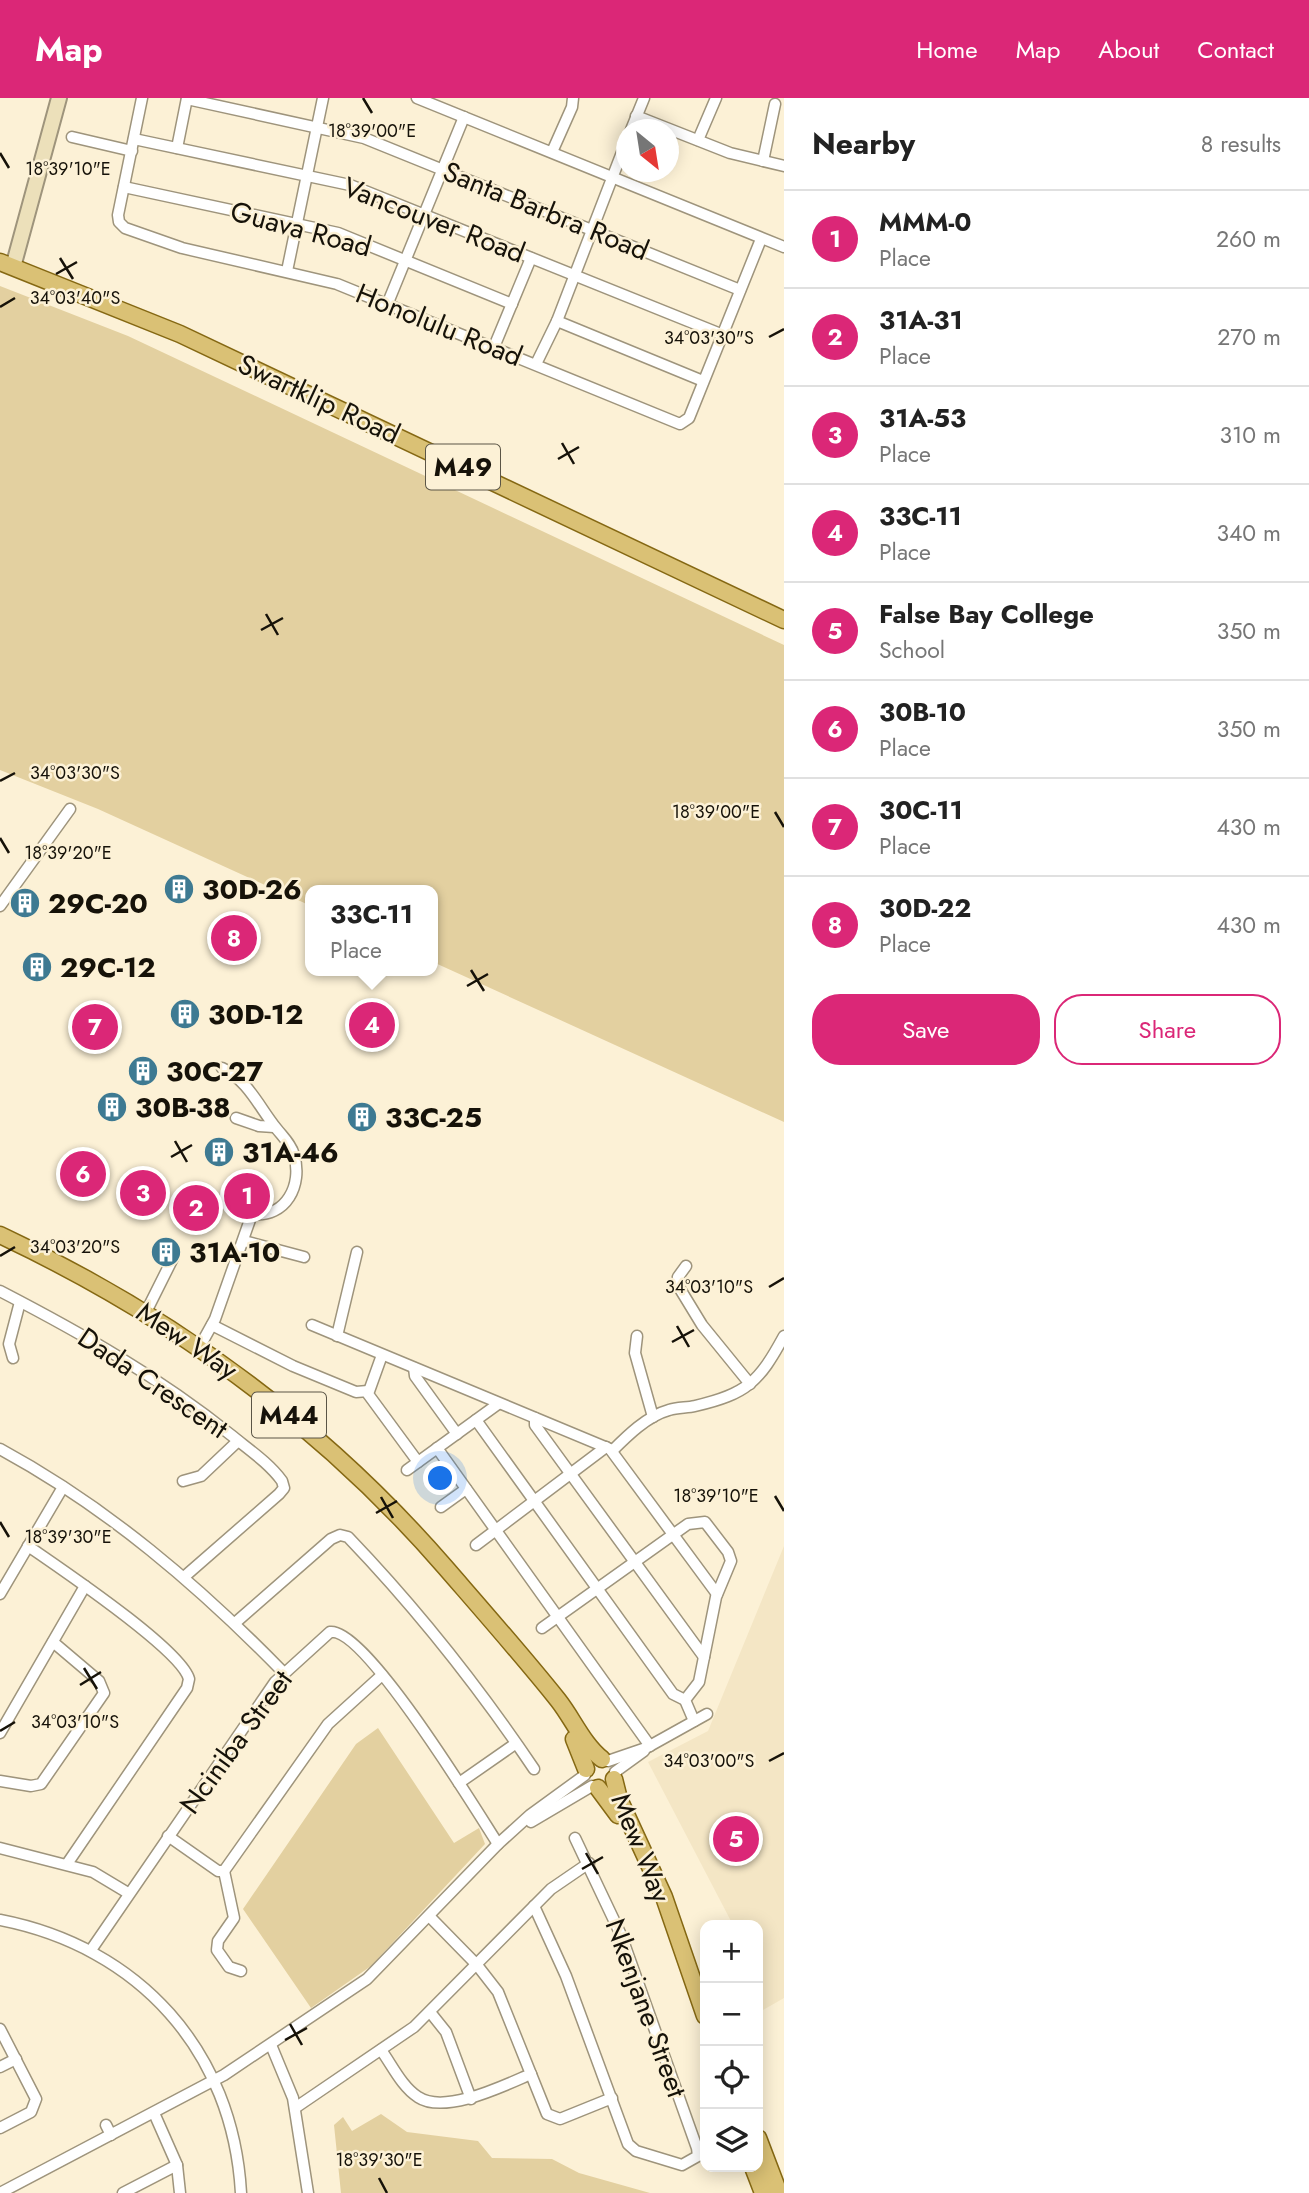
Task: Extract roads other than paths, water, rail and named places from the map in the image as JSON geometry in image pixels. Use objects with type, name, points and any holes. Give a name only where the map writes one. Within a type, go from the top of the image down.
[{"type":"main road","name":"Swartklip Road","points":[[6,265],[180,334],[784,620]]},
{"type":"main road","name":"Mew Way","points":[[0,1235],[75,1270],[146,1312],[268,1398],[360,1478],[426,1545],[524,1661],[581,1751],[590,1780],[616,1811],[656,1899],[669,1917]]},
{"type":"main road","name":"Mew Way","points":[[524,1661],[532,1667],[572,1718],[594,1753],[610,1768],[619,1799],[664,1897],[700,2003]]},
{"type":"main road","name":"Mew Way","points":[[590,1780],[592,1761],[610,1768]]},
{"type":"main road","name":"Mew Way","points":[[590,1780],[607,1787],[610,1768]]},
{"type":"main road","points":[[763,2151],[779,2193]]},
{"type":"main road","points":[[755,2172],[763,2193]]},
{"type":"main road","points":[[762,2172],[770,2193]]},
{"type":"street","points":[[6,265],[59,98]]},
{"type":"street","name":"Honolulu Road","points":[[142,98],[118,217],[125,228],[182,248],[337,284],[680,424],[689,418],[761,239]]},
{"type":"street","points":[[287,271],[323,98]]},
{"type":"street","points":[[417,98],[784,247]]},
{"type":"street","points":[[552,152],[572,107],[573,98]]},
{"type":"street","points":[[635,119],[644,98]]},
{"type":"street","points":[[698,140],[716,98]]},
{"type":"street","points":[[177,148],[187,99]]},
{"type":"street","name":"Santa Barbra Road","points":[[187,99],[364,138],[740,290]]},
{"type":"street","points":[[763,162],[775,104]]},
{"type":"street","points":[[636,116],[763,162],[784,166]]},
{"type":"street","points":[[387,305],[464,117]]},
{"type":"street","points":[[72,137],[132,150]]},
{"type":"street","name":"Vancouver Road","points":[[134,139],[350,185],[723,335]]},
{"type":"street","points":[[536,364],[557,321],[616,169]]},
{"type":"street","name":"Guava Road","points":[[124,187],[338,233],[512,304]]},
{"type":"street","points":[[494,347],[531,258]]},
{"type":"street","points":[[557,321],[703,381]]},
{"type":"street","points":[[0,906],[70,809]]},
{"type":"street","points":[[222,1068],[234,1073],[260,1102],[274,1127],[294,1153],[296,1183],[285,1204],[267,1213],[252,1214],[231,1207]]},
{"type":"street","points":[[236,1118],[260,1126],[274,1127]]},
{"type":"street","points":[[199,1348],[212,1325],[252,1214]]},
{"type":"street","points":[[244,1241],[304,1257]]},
{"type":"street","points":[[337,1336],[356,1252]]},
{"type":"street","points":[[146,1312],[173,1258]]},
{"type":"street","points":[[685,1266],[677,1284],[702,1325],[750,1384]]},
{"type":"street","name":"Dada Crescent","points":[[0,1291],[85,1335],[145,1373],[238,1441],[279,1476],[284,1488],[184,1577]]},
{"type":"street","points":[[13,1358],[9,1344],[20,1302]]},
{"type":"street","points":[[212,1325],[293,1366],[356,1392],[368,1391]]},
{"type":"street","points":[[312,1325],[609,1449],[717,1594]]},
{"type":"street","points":[[637,1336],[635,1353],[653,1417]]},
{"type":"street","points":[[476,1545],[653,1417],[669,1409],[727,1399],[750,1384],[763,1373],[784,1336]]},
{"type":"street","points":[[368,1391],[383,1355]]},
{"type":"street","points":[[414,1368],[415,1376],[457,1434]]},
{"type":"street","points":[[368,1391],[418,1462]]},
{"type":"street","points":[[407,1470],[498,1404]]},
{"type":"street","points":[[535,1419],[535,1424],[704,1657]]},
{"type":"street","points":[[476,1420],[673,1694],[685,1700],[694,1721]]},
{"type":"street","points":[[183,1481],[201,1476],[238,1441]]},
{"type":"street","points":[[0,1448],[63,1487],[184,1577],[235,1623],[283,1672]]},
{"type":"street","points":[[437,1448],[648,1747]]},
{"type":"street","points":[[0,1594],[63,1487]]},
{"type":"street","points":[[441,1507],[466,1489]]},
{"type":"street","points":[[542,1628],[673,1534],[699,1520],[705,1522],[731,1561],[717,1594],[698,1685],[685,1700]]},
{"type":"street","points":[[235,1623],[331,1539],[344,1535],[407,1598],[468,1674],[534,1769]]},
{"type":"street","points":[[28,1546],[85,1586],[177,1662],[189,1679],[187,1688],[67,1864]]},
{"type":"street","points":[[0,1733],[85,1586]]},
{"type":"street","name":"Nciniba Street","points":[[91,1951],[247,1720],[283,1672],[322,1637],[337,1631],[350,1639],[382,1675],[459,1783],[498,1844]]},
{"type":"street","points":[[0,1781],[31,1786],[41,1784],[104,1693],[99,1681],[54,1642]]},
{"type":"street","points":[[241,1971],[228,1966],[217,1948],[234,1918],[224,1871],[328,1724],[382,1675]]},
{"type":"street","points":[[610,1768],[707,1714]]},
{"type":"street","points":[[459,1783],[515,1744]]},
{"type":"street","points":[[0,2193],[109,2130],[153,2113],[214,2081],[367,1979],[498,1844],[523,1824],[590,1780]]},
{"type":"street","points":[[168,1836],[218,1871],[224,1871]]},
{"type":"street","name":"Nkenjane Street","points":[[534,1906],[566,1976],[628,2144],[636,2151],[682,2165],[698,2156],[621,1935],[575,1838]]},
{"type":"street","points":[[0,1848],[93,1872],[128,1894]]},
{"type":"street","points":[[295,2108],[381,2050],[430,2012],[551,1889],[589,1863]]},
{"type":"street","points":[[430,1917],[477,1965],[503,2000],[547,2114],[553,2119],[612,2098]]},
{"type":"street","points":[[0,1920],[43,1930],[91,1951],[133,1977],[173,2015],[214,2081],[232,2129],[241,2193]]},
{"type":"street","points":[[430,2012],[446,2032],[471,2099]]},
{"type":"street","points":[[0,2029],[36,2103],[32,2112],[0,2128]]},
{"type":"street","points":[[271,2045],[295,2108],[308,2193]]},
{"type":"street","points":[[381,2050],[418,2098],[425,2101],[471,2099],[531,2074]]},
{"type":"street","points":[[0,2067],[16,2059]]},
{"type":"street","points":[[153,2113],[177,2165],[180,2193]]},
{"type":"street","points":[[125,2192],[177,2165]]},
{"type":"place","name":"30D-26","points":[[179,889]]},
{"type":"place","name":"29C-20","points":[[25,903]]},
{"type":"place","name":"30D-22","points":[[234,938]]},
{"type":"place","name":"29C-12","points":[[37,967]]},
{"type":"place","name":"30D-12","points":[[185,1014]]},
{"type":"place","name":"33C-11","points":[[372,1025]]},
{"type":"place","name":"30C-11","points":[[95,1027]]},
{"type":"place","name":"30C-27","points":[[143,1071]]},
{"type":"place","name":"30B-38","points":[[112,1107]]},
{"type":"place","name":"33C-25","points":[[362,1117]]},
{"type":"place","name":"31A-46","points":[[219,1152]]},
{"type":"place","name":"30B-10","points":[[83,1174]]},
{"type":"place","name":"31A-53","points":[[143,1193]]},
{"type":"place","name":"MMM-0","points":[[247,1196]]},
{"type":"place","name":"31A-31","points":[[196,1208]]},
{"type":"place","name":"31A-10","points":[[166,1252]]},
{"type":"place","name":"False Bay College","points":[[736,1839]]}]
